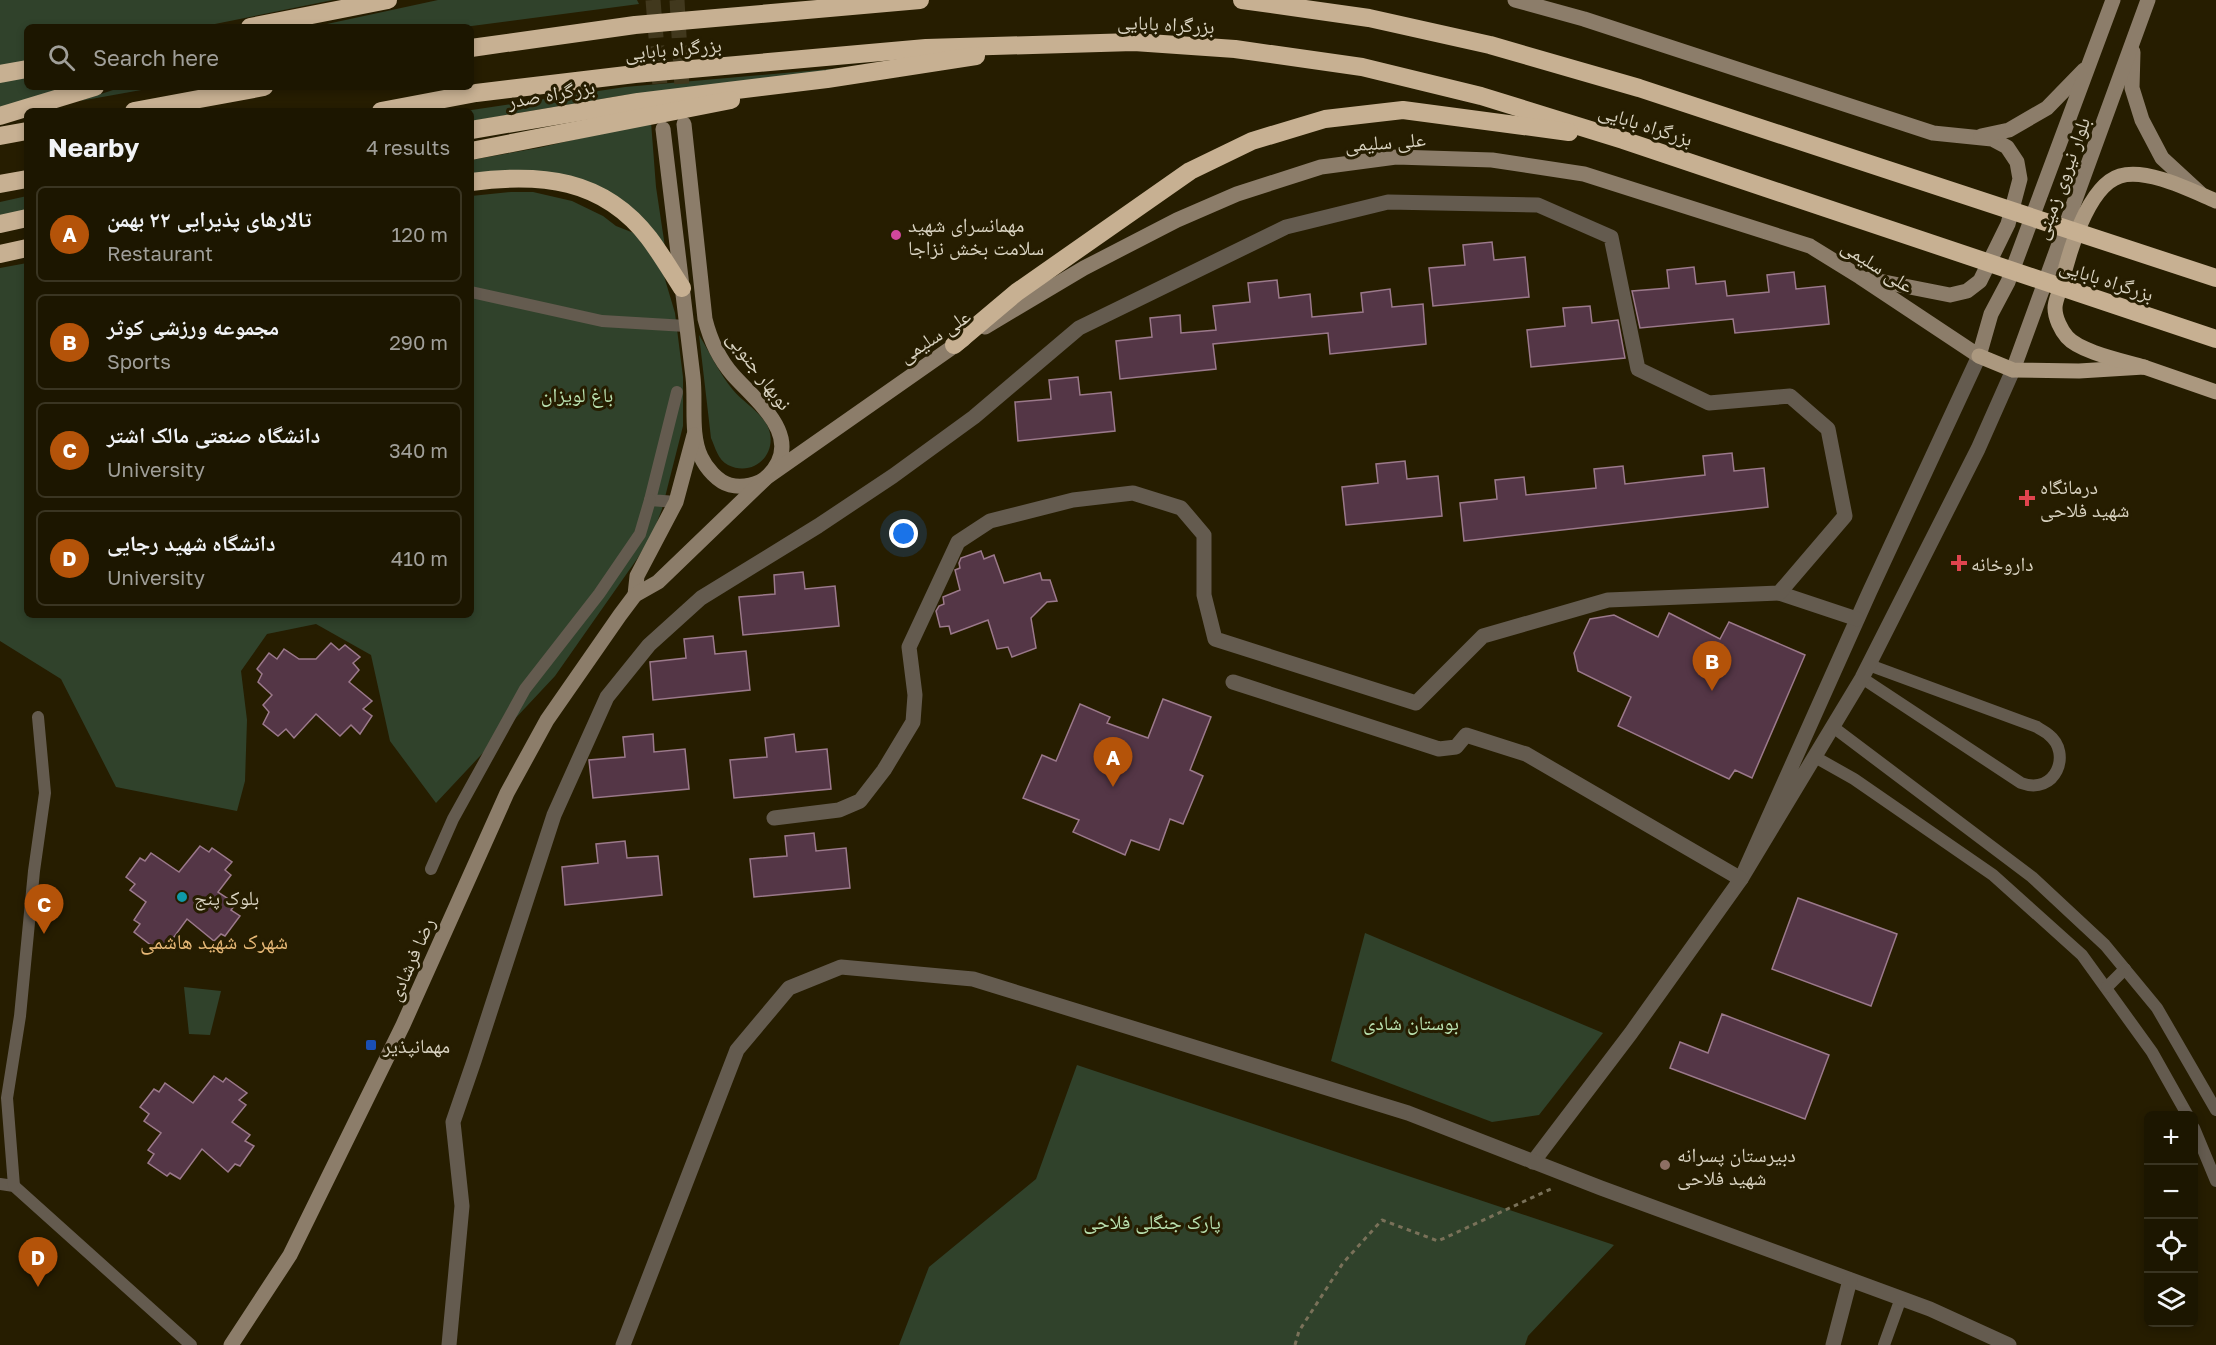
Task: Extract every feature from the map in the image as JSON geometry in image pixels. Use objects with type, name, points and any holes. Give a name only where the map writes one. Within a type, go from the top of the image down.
[{"type":"highway","points":[[266,24],[388,0]]},
{"type":"highway","name":"بزرگراه بابایی","points":[[474,48],[635,25],[920,0]]},
{"type":"highway","name":"بزرگراه بابایی","points":[[1242,0],[1369,18],[1490,45],[1639,88],[2216,278]]},
{"type":"highway","points":[[299,24],[354,7]]},
{"type":"highway","name":"بزرگراه بابایی","points":[[397,108],[476,93],[634,74],[926,48],[1134,42],[1235,49],[1362,67],[1481,96],[1623,140],[2216,339]]},
{"type":"highway","name":"بزرگراه بابایی","points":[[640,110],[928,65],[1043,44]]},
{"type":"highway","points":[[0,74],[24,70]]},
{"type":"highway","points":[[26,108],[85,90]]},
{"type":"highway","points":[[150,108],[248,90]]},
{"type":"highway","points":[[0,116],[24,109]]},
{"type":"highway","points":[[474,149],[640,110]]},
{"type":"highway","name":"بزرگراه صدر","points":[[474,130],[640,110]]},
{"type":"highway","points":[[954,345],[1017,292],[1190,171],[1252,141],[1325,119],[1403,110],[1623,140]]},
{"type":"highway","points":[[0,136],[24,132]]},
{"type":"highway","points":[[474,182],[526,177],[550,180],[592,192],[613,204],[642,230],[681,288]]},
{"type":"highway","points":[[0,184],[24,180]]},
{"type":"highway","points":[[0,224],[24,219]]},
{"type":"highway","points":[[0,248],[24,247]]},
{"type":"highway","points":[[0,254],[24,248]]},
{"type":"main road","points":[[1515,0],[1584,20],[1933,133],[1992,139],[2007,147],[2017,162],[2020,179],[2008,224],[1980,281],[1967,291],[1950,295],[1860,277]]},
{"type":"main road","name":"بلوار نیروی زمینی","points":[[1979,356],[1991,314],[2008,282],[2113,0]]},
{"type":"main road","name":"بلوار نیروی زمینی","points":[[2013,370],[2148,0]]},
{"type":"main road","points":[[2133,40],[2132,88],[2142,120],[2162,158],[2209,198]]},
{"type":"main road","points":[[1975,138],[2009,130],[2047,108],[2088,67]]},
{"type":"main road","name":"نوبهار جنوبی","points":[[684,124],[708,334],[732,374],[761,404],[774,421],[782,438],[781,459],[767,477]]},
{"type":"main road","points":[[663,129],[693,380],[695,429],[700,457],[712,474],[729,485],[749,486],[767,477]]},
{"type":"main road","name":"علی سلیمی","points":[[635,595],[658,582],[767,477],[954,345],[1084,268],[1187,215],[1238,194],[1321,167],[1396,157],[1492,160],[1584,174],[1810,246],[1979,356],[2013,370],[2079,371],[2144,367],[2216,392]]},
{"type":"main road","points":[[2144,367],[2081,348],[2068,338],[2059,324],[2055,308],[2069,253],[2092,202],[2103,187],[2118,176],[2136,173],[2154,177],[2209,198]]},
{"type":"main road","points":[[635,595],[637,576],[676,502],[695,429]]},
{"type":"main road","name":"رضا فرشادی","points":[[231,1345],[290,1255],[403,1025],[507,793],[547,720],[635,595]]},
{"type":"street","points":[[449,1345],[462,1206],[453,1122],[554,815],[607,697],[649,645],[701,598],[818,526],[893,476],[974,417],[1079,328],[1286,227],[1388,202],[1538,205],[1611,237],[1638,369],[1709,403],[1790,396],[1828,429],[1845,516],[1779,593]]},
{"type":"street","points":[[1741,879],[1857,619],[1979,356]]},
{"type":"street","points":[[1533,1162],[1631,1033],[1741,879],[1815,757],[1865,672],[1978,449],[2013,370]]},
{"type":"street","points":[[774,818],[839,810],[860,801],[884,770],[913,722],[915,695],[909,647],[958,542],[990,520],[1073,500],[1133,493],[1181,508],[1204,535],[1204,595],[1215,639],[1416,703],[1483,636],[1608,600],[1779,593],[1857,619]]},
{"type":"street","points":[[1233,681],[1439,749],[1456,747],[1466,735],[1526,754],[1741,879]]},
{"type":"street","points":[[623,1345],[737,1050],[789,988],[841,967],[973,979],[1408,1113],[1574,1178],[1930,1309],[2009,1345]]},
{"type":"street","points":[[1833,1345],[1850,1280]]},
{"type":"lane","points":[[474,293],[602,321],[686,326]]},
{"type":"lane","points":[[431,869],[453,819],[525,689],[598,594],[640,534],[677,392]]},
{"type":"lane","points":[[650,500],[676,502]]},
{"type":"lane","points":[[1865,672],[2037,727],[2051,735],[2058,748],[2060,764],[2055,774],[2044,785],[2033,788],[2021,783],[1865,672]]},
{"type":"lane","points":[[14,1186],[7,1098],[20,1016],[34,871],[45,793],[38,717]]},
{"type":"lane","points":[[1833,727],[2032,877],[2105,945],[2157,1008],[2216,1110]]},
{"type":"lane","points":[[1815,757],[1854,779],[1993,875],[2082,955],[2152,1052],[2185,1111]]},
{"type":"lane","points":[[2107,987],[2125,969]]},
{"type":"lane","points":[[2198,1137],[2213,1165],[2216,1180]]},
{"type":"lane","points":[[0,1184],[14,1186],[191,1345]]},
{"type":"lane","points":[[1884,1345],[1901,1298]]},
{"type":"path","points":[[1295,1345],[1299,1331],[1342,1263],[1382,1220],[1438,1241],[1574,1178]]},
{"type":"green space","points":[[0,0],[333,0],[215,24],[24,24],[24,62],[0,66]]},
{"type":"green space","points":[[438,0],[637,0],[639,4],[474,26],[327,24]]},
{"type":"green space","points":[[921,61],[625,95],[474,120],[474,110],[625,87]]},
{"type":"green space","points":[[24,78],[24,90],[63,90],[0,108],[0,82]]},
{"type":"green space","points":[[113,90],[141,90],[80,101]]},
{"type":"green space","points":[[651,122],[656,187],[665,247],[617,199],[474,176],[474,159],[538,148]]},
{"type":"green space","name":"باغ لویزان","points":[[533,192],[572,201],[603,216],[616,226],[639,235],[664,276],[675,313],[683,377],[683,426],[662,509],[652,535],[555,676],[436,803],[390,741],[371,655],[316,624],[267,634],[241,671],[247,720],[245,781],[237,811],[116,787],[61,679],[0,641],[0,268],[24,264],[24,618],[474,618],[474,196]]},
{"type":"green space","points":[[24,197],[24,212],[0,217],[0,202]]},
{"type":"green space","points":[[699,335],[728,383],[768,427],[771,437],[770,446],[762,461],[755,466],[738,468],[728,465],[722,460],[711,438]]},
{"type":"green space","name":"بوستان شادی","points":[[1365,933],[1603,1033],[1539,1115],[1492,1122],[1331,1061]]},
{"type":"green space","points":[[184,987],[221,991],[210,1035],[189,1034]]},
{"type":"green space","name":"پارک جنگلی فلاحی","points":[[1077,1065],[1614,1245],[1528,1336],[1525,1345],[899,1345],[929,1267],[1036,1179]]},
{"type":"building","points":[[1492,242],[1494,260],[1525,257],[1529,297],[1433,306],[1429,268],[1465,265],[1463,245]]},
{"type":"building","points":[[1694,267],[1696,284],[1725,281],[1727,296],[1769,292],[1767,275],[1794,272],[1796,289],[1825,286],[1829,324],[1735,333],[1733,319],[1640,328],[1632,291],[1669,288],[1667,270]]},
{"type":"building","points":[[1277,280],[1279,298],[1310,294],[1312,317],[1363,312],[1361,293],[1390,289],[1392,307],[1423,304],[1426,344],[1330,354],[1328,333],[1213,344],[1216,369],[1120,379],[1116,341],[1152,337],[1150,318],[1180,315],[1181,333],[1216,330],[1213,306],[1250,302],[1248,283]]},
{"type":"building","points":[[1590,306],[1592,323],[1618,320],[1625,358],[1531,367],[1527,330],[1565,326],[1563,308]]},
{"type":"building","points":[[1078,377],[1080,395],[1111,392],[1115,431],[1018,441],[1015,402],[1051,399],[1049,380]]},
{"type":"building","points":[[1732,453],[1734,471],[1764,468],[1768,507],[1464,541],[1460,503],[1497,499],[1495,480],[1524,477],[1526,495],[1596,488],[1594,469],[1623,466],[1625,484],[1705,475],[1703,456]]},
{"type":"building","points":[[1405,461],[1407,479],[1438,476],[1442,516],[1346,525],[1342,487],[1378,483],[1376,464]]},
{"type":"building","points":[[981,551],[984,559],[994,555],[1004,583],[1040,573],[1042,580],[1050,580],[1057,601],[1047,602],[1031,618],[1036,648],[1012,657],[1008,647],[997,649],[988,620],[951,634],[949,626],[940,627],[936,611],[944,604],[943,597],[960,590],[955,570],[960,568],[961,558]]},
{"type":"building","points":[[803,572],[805,589],[835,586],[839,626],[743,635],[739,597],[775,594],[774,575]]},
{"type":"building","points":[[1669,613],[1720,639],[1729,622],[1805,655],[1752,778],[1735,770],[1729,779],[1618,726],[1631,697],[1578,671],[1574,653],[1590,619],[1614,615],[1658,637]]},
{"type":"building","points":[[713,636],[715,654],[746,651],[750,690],[653,700],[650,662],[686,658],[684,639]]},
{"type":"building","points":[[331,643],[339,650],[345,645],[360,657],[353,663],[359,670],[349,682],[372,701],[363,709],[372,716],[360,734],[351,725],[340,736],[316,714],[294,738],[286,729],[278,736],[263,724],[269,712],[263,705],[272,695],[258,682],[262,674],[257,669],[269,653],[277,659],[284,649],[299,659],[316,659]]},
{"type":"building","points":[[1163,699],[1211,717],[1190,770],[1203,776],[1183,824],[1170,819],[1159,850],[1131,840],[1125,855],[1073,832],[1079,820],[1023,798],[1042,755],[1056,761],[1080,704],[1110,717],[1107,723],[1148,738]]},
{"type":"building","points":[[653,734],[654,752],[685,749],[689,789],[593,798],[589,760],[625,757],[623,737]]},
{"type":"building","points":[[794,734],[796,752],[827,749],[831,789],[734,798],[730,760],[767,757],[765,738]]},
{"type":"building","points":[[814,833],[816,851],[846,848],[850,888],[754,897],[750,859],[787,856],[785,836]]},
{"type":"building","points":[[625,841],[627,858],[658,856],[662,895],[565,905],[562,867],[598,863],[596,844]]},
{"type":"building","name":"بلوک پنج","points":[[200,846],[209,852],[212,848],[232,862],[225,870],[231,875],[218,892],[236,904],[231,910],[240,916],[225,936],[221,934],[214,941],[187,919],[166,948],[156,942],[152,946],[134,932],[140,924],[134,920],[146,902],[130,890],[135,884],[126,877],[140,858],[145,861],[151,853],[179,872]]},
{"type":"building","points":[[1798,898],[1897,934],[1871,1006],[1772,969]]},
{"type":"building","points":[[1722,1014],[1829,1055],[1805,1119],[1670,1068],[1680,1042],[1708,1053]]},
{"type":"building","points":[[214,1076],[223,1082],[226,1078],[247,1093],[239,1100],[246,1105],[232,1122],[250,1135],[245,1141],[254,1146],[240,1166],[235,1164],[228,1172],[202,1149],[180,1179],[170,1173],[167,1176],[148,1163],[154,1154],[148,1150],[161,1133],[144,1121],[149,1114],[140,1107],[154,1089],[159,1092],[165,1083],[193,1103]]},
{"type":"tunnel","points":[[653,0],[662,111]]},
{"type":"tunnel","points":[[677,0],[683,106]]},
{"type":"place","name":"مهمانسرای شهید سلامت بخش نزاجا","points":[[896,235]]},
{"type":"place","name":"درمانگاه شهید فلاحی","points":[[2027,498]]},
{"type":"place","name":"داروخانه","points":[[1959,563]]},
{"type":"place","name":"مجموعه ورزشی کوثر","points":[[1712,691]]},
{"type":"place","name":"تالارهای پذیرایی ۲۲ بهمن","points":[[1113,787]]},
{"type":"place","name":"بلوک پنج","points":[[182,897]]},
{"type":"place","name":"دانشگاه صنعتی مالک اشتر","points":[[44,934]]},
{"type":"place","name":"مهمانپذیر","points":[[371,1045]]},
{"type":"place","name":"دبیرستان پسرانه شهید فلاحی","points":[[1665,1165]]},
{"type":"place","name":"دانشگاه شهید رجایی","points":[[38,1287]]},
{"type":"district","name":"شهرک شهید هاشمی","points":[[214,941]]}]
